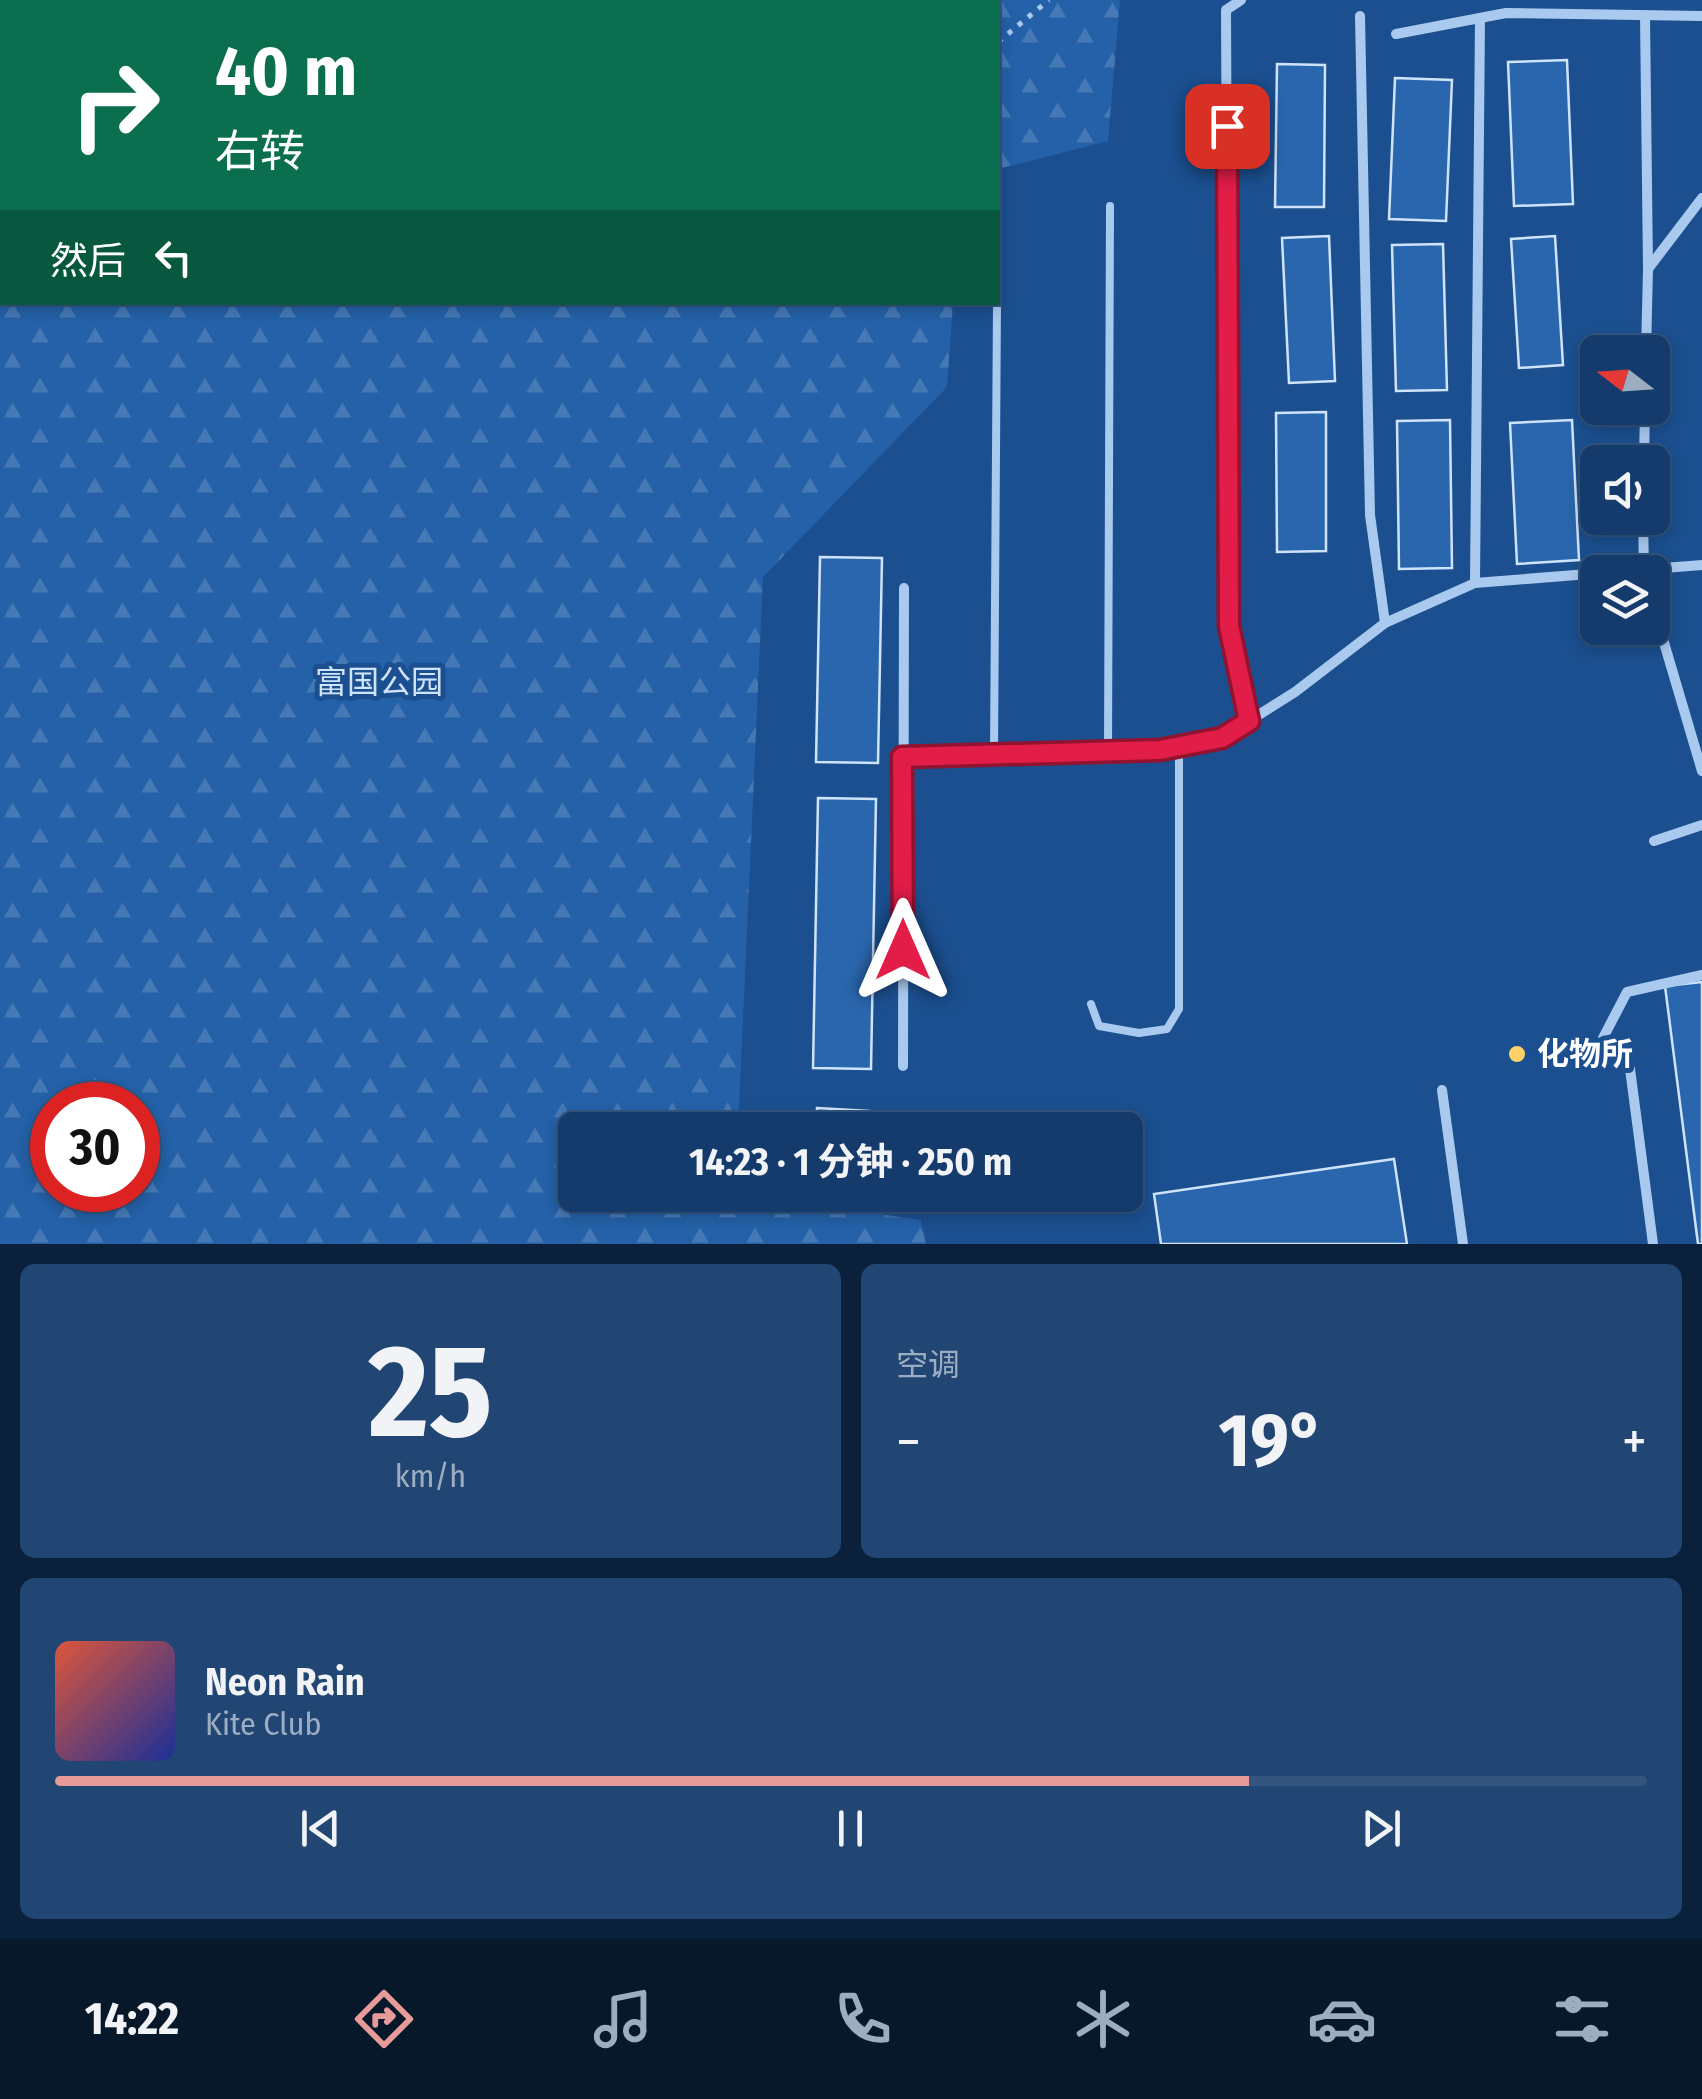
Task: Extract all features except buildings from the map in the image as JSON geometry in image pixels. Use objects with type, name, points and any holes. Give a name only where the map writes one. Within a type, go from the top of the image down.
[{"type":"street","points":[[1240,0],[1226,10],[1229,626],[1249,721]]},
{"type":"street","points":[[1396,34],[1506,13],[1702,16]]},
{"type":"street","points":[[1646,15],[1646,335]]},
{"type":"street","points":[[1360,16],[1370,515],[1385,623]]},
{"type":"street","points":[[1475,583],[1480,18]]},
{"type":"street","points":[[1648,269],[1702,198]]},
{"type":"street","points":[[1670,568],[1702,565]]},
{"type":"street","points":[[902,757],[1108,751],[1179,746],[1222,738],[1385,623],[1475,583],[1580,575]]},
{"type":"street","points":[[903,1066],[904,588]]},
{"type":"street","points":[[1665,645],[1702,771]]},
{"type":"street","points":[[1654,842],[1702,824]]},
{"type":"street","points":[[1653,1244],[1630,1070],[1603,1038],[1627,992],[1702,976]]},
{"type":"street","points":[[1442,1090],[1463,1244]]},
{"type":"lane","points":[[1108,751],[1110,206]]},
{"type":"lane","points":[[994,754],[996,305]]},
{"type":"lane","points":[[1091,1004],[1099,1026],[1139,1033],[1168,1029],[1180,1009],[1179,746]]},
{"type":"path","points":[[1000,40],[1049,0]]},
{"type":"green space","name":"富国公园","points":[[1000,0],[1120,0],[1108,141],[1000,168]]},
{"type":"green space","name":"富国公园","points":[[0,305],[953,305],[947,387],[763,577],[739,1112],[558,1112],[558,1212],[865,1212],[921,1220],[926,1244],[0,1244]]},
{"type":"place","name":"化物所","points":[[1517,1054]]},
{"type":"route","points":[[903,950],[902,757],[1160,750],[1222,738],[1249,721],[1229,626],[1227,126]]}]
